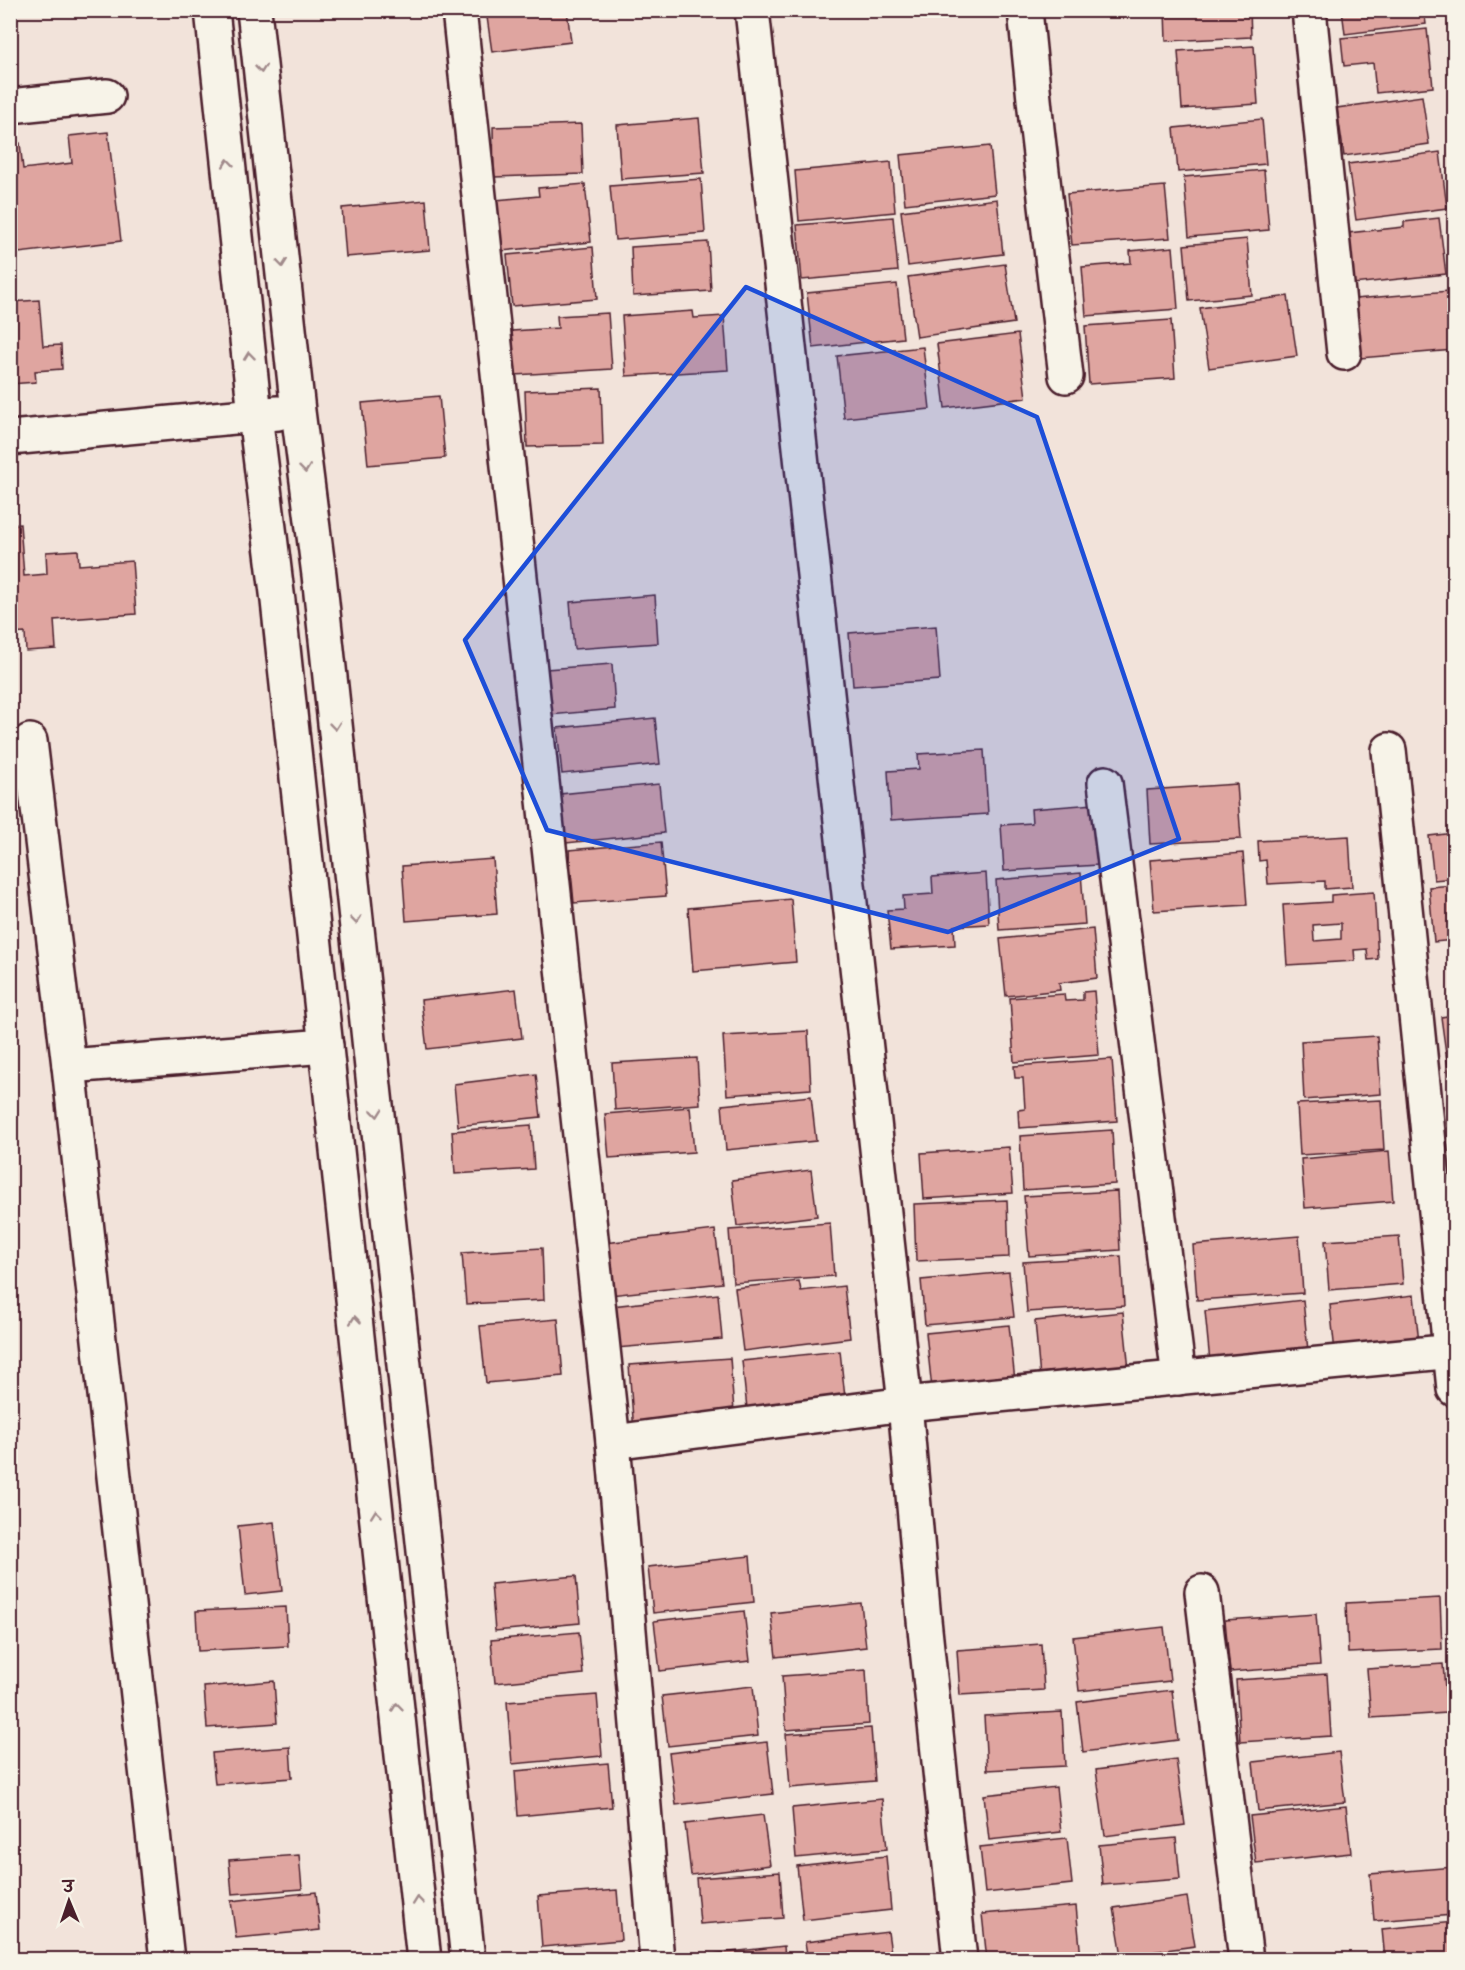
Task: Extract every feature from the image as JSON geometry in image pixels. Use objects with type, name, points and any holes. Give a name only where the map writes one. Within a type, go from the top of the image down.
[{"type":"street","points":[[212,10],[424,1959]]},
{"type":"street","points":[[254,10],[298,411],[319,575],[468,1959]]},
{"type":"street","points":[[459,10],[613,1442],[657,1959]]},
{"type":"street","points":[[752,10],[905,1404],[924,1620],[960,1959]]},
{"type":"street","points":[[1025,10],[1066,376]]},
{"type":"street","points":[[1309,10],[1344,353]]},
{"type":"street","points":[[10,106],[107,96]]},
{"type":"street","points":[[10,438],[298,411]]},
{"type":"street","points":[[287,684],[330,680]]},
{"type":"street","points":[[30,741],[69,1066],[167,1959]]},
{"type":"street","points":[[1389,750],[1455,1389]]},
{"type":"street","points":[[1105,783],[1179,1378]]},
{"type":"street","points":[[69,1066],[326,1046]]},
{"type":"street","points":[[613,1442],[905,1404],[1452,1351]]},
{"type":"street","points":[[1202,1592],[1246,1959]]},
{"type":"highlighted area","points":[[746,287],[1037,417],[1179,839],[948,932],[547,830],[465,640]]},
{"type":"building","points":[[486,10],[567,10],[571,42],[492,52]]},
{"type":"building","points":[[1165,10],[1250,10],[1251,37],[1166,41]]},
{"type":"building","points":[[1342,10],[1424,10],[1426,24],[1345,34]]},
{"type":"building","points":[[1450,10],[1454,10],[1454,20],[1451,21]]},
{"type":"building","points":[[1427,29],[1433,87],[1376,93],[1373,63],[1344,66],[1341,38]]},
{"type":"building","points":[[1254,46],[1258,104],[1182,109],[1178,51]]},
{"type":"building","points":[[1422,96],[1429,144],[1344,156],[1337,108]]},
{"type":"building","points":[[699,118],[704,173],[621,179],[617,125]]},
{"type":"building","points":[[1262,119],[1266,164],[1178,172],[1174,128]]},
{"type":"building","points":[[581,124],[583,174],[494,177],[493,127]]},
{"type":"building","points":[[108,132],[121,241],[10,254],[10,144],[20,143],[23,169],[72,163],[69,136]]},
{"type":"building","points":[[990,146],[995,194],[905,204],[900,155]]},
{"type":"building","points":[[1440,152],[1447,208],[1356,220],[1348,164]]},
{"type":"building","points":[[891,162],[895,212],[799,221],[795,171]]},
{"type":"building","points":[[1264,170],[1269,230],[1189,237],[1184,177]]},
{"type":"building","points":[[701,179],[705,233],[615,240],[610,186]]},
{"type":"building","points":[[585,184],[591,242],[501,251],[496,200],[539,196],[538,188]]},
{"type":"building","points":[[1165,186],[1170,238],[1072,245],[1067,194]]},
{"type":"building","points":[[997,199],[1003,254],[908,266],[901,211]]},
{"type":"building","points":[[426,200],[430,250],[346,257],[342,208]]},
{"type":"building","points":[[893,217],[898,271],[802,280],[797,225]]},
{"type":"building","points":[[1439,218],[1446,274],[1353,284],[1348,233],[1404,227],[1404,222]]},
{"type":"building","points":[[1247,239],[1252,295],[1189,301],[1184,245]]},
{"type":"building","points":[[708,242],[711,291],[633,296],[631,247]]},
{"type":"building","points":[[593,247],[597,299],[512,306],[507,255]]},
{"type":"building","points":[[1173,247],[1178,309],[1086,316],[1082,267],[1131,263],[1130,251]]},
{"type":"building","points":[[1005,264],[1014,323],[917,337],[908,277]]},
{"type":"building","points":[[897,284],[903,338],[813,348],[807,293]]},
{"type":"building","points":[[1449,291],[1454,350],[1360,358],[1355,299]]},
{"type":"building","points":[[1288,296],[1297,356],[1209,368],[1200,308]]},
{"type":"building","points":[[39,300],[43,346],[61,345],[62,369],[35,371],[36,382],[10,384],[10,302]]},
{"type":"building","points":[[693,311],[694,318],[724,316],[728,370],[626,376],[622,316]]},
{"type":"building","points":[[608,313],[612,369],[515,375],[512,331],[558,328],[557,316]]},
{"type":"building","points":[[1171,320],[1175,378],[1089,384],[1085,326]]},
{"type":"building","points":[[1018,334],[1026,398],[945,408],[937,344]]},
{"type":"building","points":[[923,347],[930,409],[844,418],[837,356]]},
{"type":"building","points":[[601,388],[603,445],[527,447],[525,391]]},
{"type":"building","points":[[439,396],[445,458],[368,465],[362,403]]},
{"type":"building","points":[[20,524],[24,576],[47,574],[46,552],[78,550],[79,565],[132,561],[136,614],[54,620],[56,649],[26,651],[25,633],[10,634],[10,525]]},
{"type":"building","points":[[655,595],[658,643],[574,649],[570,602]]},
{"type":"building","points":[[936,626],[940,680],[853,686],[849,633]]},
{"type":"building","points":[[612,664],[615,709],[550,715],[546,669]]},
{"type":"building","points":[[655,718],[660,764],[562,774],[557,728]]},
{"type":"building","points":[[984,750],[988,814],[891,820],[888,771],[919,769],[918,754]]},
{"type":"building","points":[[659,784],[664,833],[566,843],[560,794]]},
{"type":"building","points":[[1237,784],[1241,839],[1150,844],[1147,790]]},
{"type":"building","points":[[1094,804],[1098,865],[1004,871],[1001,825],[1032,823],[1031,809]]},
{"type":"building","points":[[1454,833],[1454,878],[1434,880],[1429,836]]},
{"type":"building","points":[[1349,836],[1352,887],[1325,889],[1325,881],[1268,884],[1266,860],[1259,861],[1258,841]]},
{"type":"building","points":[[661,842],[666,896],[574,903],[569,850]]},
{"type":"building","points":[[1243,853],[1247,905],[1154,911],[1150,860]]},
{"type":"building","points":[[493,859],[497,914],[406,921],[402,866]]},
{"type":"building","points":[[986,873],[989,924],[954,926],[955,945],[891,949],[887,910],[904,909],[903,896],[933,894],[932,877]]},
{"type":"building","points":[[1081,873],[1085,924],[999,930],[996,880]]},
{"type":"building","points":[[1454,885],[1454,940],[1434,942],[1429,887]]},
{"type":"building","points":[[1374,892],[1378,959],[1368,960],[1367,949],[1354,950],[1355,961],[1287,965],[1283,905],[1331,902],[1331,895]],"holes":[[[1341,923],[1341,939],[1314,941],[1313,925]]]},
{"type":"building","points":[[791,899],[796,962],[693,971],[688,908]]},
{"type":"building","points":[[1093,929],[1097,978],[1059,983],[1060,990],[1006,996],[1000,939]]},
{"type":"building","points":[[516,989],[522,1038],[427,1049],[421,1000]]},
{"type":"building","points":[[1094,991],[1099,1055],[1014,1062],[1010,998],[1064,994],[1065,1001],[1083,1000],[1083,992]]},
{"type":"building","points":[[1454,1015],[1454,1074],[1449,1075],[1441,1017]]},
{"type":"building","points":[[808,1031],[811,1089],[727,1095],[723,1036]]},
{"type":"building","points":[[1377,1036],[1381,1094],[1304,1100],[1301,1041]]},
{"type":"building","points":[[697,1058],[700,1104],[615,1110],[612,1063]]},
{"type":"building","points":[[1112,1059],[1117,1121],[1019,1128],[1018,1110],[1025,1109],[1023,1078],[1015,1078],[1014,1066]]},
{"type":"building","points":[[536,1074],[541,1117],[458,1126],[454,1084]]},
{"type":"building","points":[[811,1096],[816,1141],[726,1150],[722,1105]]},
{"type":"building","points":[[1381,1100],[1384,1150],[1300,1155],[1297,1104]]},
{"type":"building","points":[[690,1107],[694,1152],[609,1158],[605,1114]]},
{"type":"building","points":[[531,1125],[534,1169],[455,1174],[452,1131]]},
{"type":"building","points":[[1112,1130],[1115,1184],[1023,1190],[1020,1136]]},
{"type":"building","points":[[1009,1147],[1013,1193],[924,1199],[921,1153]]},
{"type":"building","points":[[1389,1151],[1393,1201],[1305,1208],[1301,1159]]},
{"type":"building","points":[[811,1170],[817,1216],[737,1226],[732,1180]]},
{"type":"building","points":[[1117,1191],[1120,1250],[1029,1256],[1024,1196]]},
{"type":"building","points":[[1007,1200],[1009,1257],[916,1261],[914,1204]]},
{"type":"building","points":[[830,1223],[834,1276],[733,1283],[729,1230]]},
{"type":"building","points":[[715,1230],[722,1283],[610,1295],[605,1243]]},
{"type":"building","points":[[1299,1236],[1303,1293],[1197,1300],[1193,1245]]},
{"type":"building","points":[[1399,1236],[1403,1284],[1329,1290],[1325,1241]]},
{"type":"building","points":[[542,1248],[544,1300],[466,1304],[462,1253]]},
{"type":"building","points":[[1121,1256],[1124,1306],[1027,1312],[1023,1262]]},
{"type":"building","points":[[1009,1272],[1014,1317],[925,1325],[921,1280]]},
{"type":"building","points":[[799,1281],[801,1291],[844,1286],[850,1338],[743,1351],[735,1288]]},
{"type":"building","points":[[718,1294],[722,1339],[616,1348],[612,1306]]},
{"type":"building","points":[[1414,1295],[1419,1343],[1335,1352],[1330,1305]]},
{"type":"building","points":[[1303,1300],[1308,1351],[1210,1362],[1205,1311]]},
{"type":"building","points":[[1123,1312],[1129,1370],[1040,1378],[1035,1321]]},
{"type":"building","points":[[558,1319],[563,1376],[486,1383],[480,1326]]},
{"type":"building","points":[[1009,1325],[1015,1381],[932,1389],[926,1333]]},
{"type":"building","points":[[840,1351],[846,1407],[748,1418],[742,1361]]},
{"type":"building","points":[[730,1358],[735,1425],[634,1432],[629,1365]]},
{"type":"building","points":[[274,1522],[282,1591],[245,1595],[238,1526]]},
{"type":"building","points":[[750,1556],[754,1602],[653,1613],[648,1567]]},
{"type":"building","points":[[576,1576],[580,1623],[495,1631],[491,1584]]},
{"type":"building","points":[[1440,1598],[1442,1649],[1348,1653],[1346,1603]]},
{"type":"building","points":[[861,1603],[866,1647],[776,1657],[771,1613]]},
{"type":"building","points":[[286,1607],[288,1646],[198,1651],[196,1611]]},
{"type":"building","points":[[744,1611],[750,1661],[660,1671],[654,1621]]},
{"type":"building","points":[[1316,1614],[1320,1665],[1230,1672],[1225,1620]]},
{"type":"building","points":[[1164,1627],[1170,1681],[1079,1691],[1073,1637]]},
{"type":"building","points":[[579,1632],[583,1674],[495,1683],[491,1640]]},
{"type":"building","points":[[1041,1644],[1044,1690],[960,1695],[957,1650]]},
{"type":"building","points":[[1443,1664],[1447,1713],[1371,1718],[1367,1669]]},
{"type":"building","points":[[866,1670],[869,1724],[786,1730],[782,1676]]},
{"type":"building","points":[[1327,1674],[1331,1736],[1240,1742],[1236,1680]]},
{"type":"building","points":[[274,1681],[277,1723],[207,1728],[204,1687]]},
{"type":"building","points":[[753,1686],[758,1736],[668,1746],[662,1696]]},
{"type":"building","points":[[1172,1690],[1178,1740],[1083,1752],[1077,1702]]},
{"type":"building","points":[[597,1695],[602,1756],[512,1764],[507,1702]]},
{"type":"building","points":[[1062,1712],[1065,1766],[987,1770],[984,1716]]},
{"type":"building","points":[[871,1728],[875,1781],[790,1788],[786,1734]]},
{"type":"building","points":[[767,1742],[773,1794],[676,1805],[669,1753]]},
{"type":"building","points":[[290,1747],[292,1778],[215,1784],[212,1753]]},
{"type":"building","points":[[1339,1752],[1345,1802],[1258,1811],[1253,1762]]},
{"type":"building","points":[[1176,1759],[1185,1825],[1105,1836],[1096,1770]]},
{"type":"building","points":[[608,1763],[612,1807],[518,1816],[515,1771]]},
{"type":"building","points":[[1056,1787],[1061,1832],[989,1840],[984,1795]]},
{"type":"building","points":[[882,1799],[887,1849],[796,1858],[792,1808]]},
{"type":"building","points":[[1346,1806],[1351,1853],[1256,1863],[1250,1816]]},
{"type":"building","points":[[763,1815],[770,1865],[691,1875],[685,1824]]},
{"type":"building","points":[[1067,1838],[1072,1884],[985,1893],[980,1847]]},
{"type":"building","points":[[1176,1838],[1180,1879],[1103,1885],[1099,1845]]},
{"type":"building","points":[[299,1855],[302,1889],[232,1894],[229,1860]]},
{"type":"building","points":[[886,1856],[891,1910],[803,1920],[797,1866]]},
{"type":"building","points":[[1454,1867],[1454,1915],[1374,1921],[1370,1874]]},
{"type":"building","points":[[780,1872],[783,1918],[700,1924],[696,1878]]},
{"type":"building","points":[[617,1890],[621,1940],[542,1947],[538,1896]]},
{"type":"building","points":[[316,1892],[320,1930],[236,1938],[231,1901]]},
{"type":"building","points":[[1187,1897],[1195,1946],[1122,1956],[1114,1908]]},
{"type":"building","points":[[1076,1906],[1081,1958],[987,1960],[982,1914]]},
{"type":"building","points":[[1454,1922],[1454,1960],[1385,1960],[1382,1929]]},
{"type":"building","points":[[888,1932],[892,1960],[808,1960],[805,1942]]},
{"type":"building","points":[[784,1946],[785,1960],[695,1960],[695,1956]]},
{"type":"building","points":[[1195,1953],[1196,1960],[1140,1960]]},
{"type":"building","points":[[622,1954],[622,1960],[551,1960]]}]
